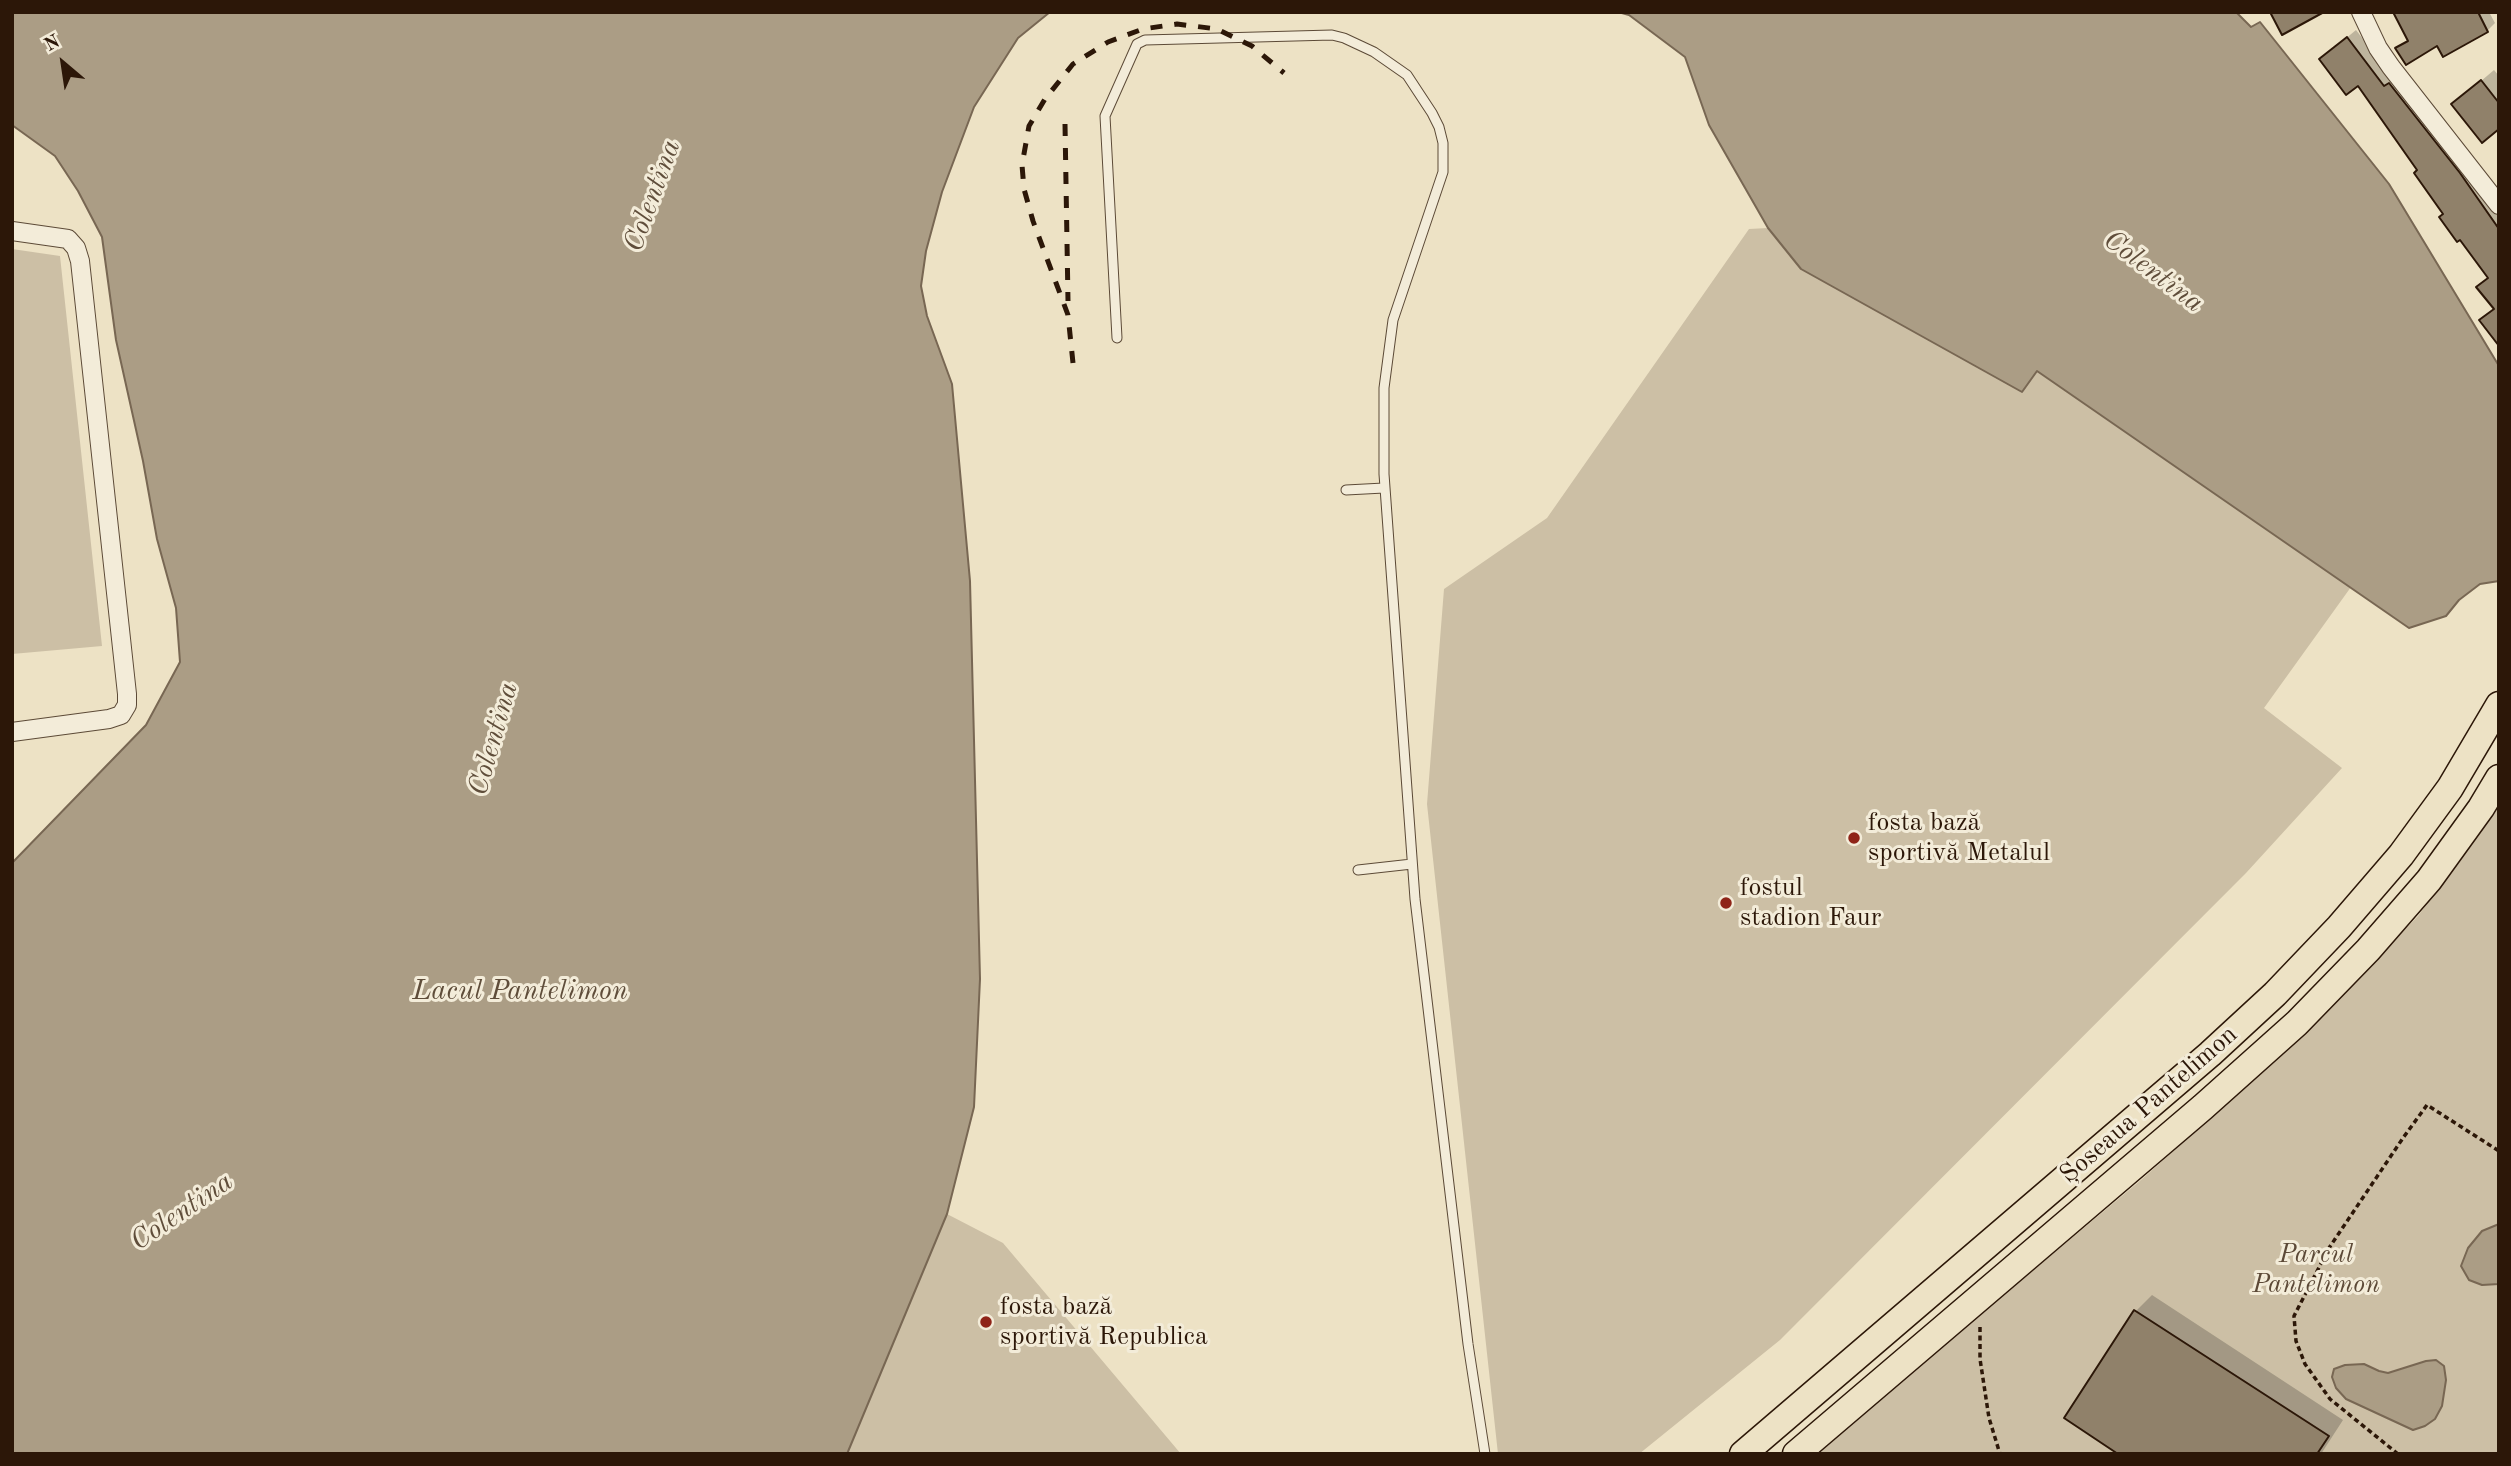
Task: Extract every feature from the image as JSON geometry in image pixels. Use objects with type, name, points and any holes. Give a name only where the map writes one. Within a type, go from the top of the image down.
[{"type":"main road","name":"Șoseaua Pantelimon","points":[[1743,1454],[2210,1054],[2275,994],[2339,927],[2401,855],[2450,788],[2499,705]]},
{"type":"main road","name":"Șoseaua Pantelimon","points":[[1796,1454],[2203,1107],[2297,1023],[2368,950],[2430,880],[2499,778]]},
{"type":"street","points":[[2361,12],[2378,48],[2391,67],[2499,205]]},
{"type":"street","points":[[12,231],[68,239],[76,248],[80,261],[127,694],[127,705],[121,715],[109,719],[12,732]]},
{"type":"lane","points":[[1117,338],[1105,116],[1137,44],[1145,40],[1332,35],[1374,52],[1397,67],[1415,85],[1439,127],[1444,162],[1441,182],[1393,320],[1384,388],[1384,488],[1412,864],[1464,1317],[1485,1454]]},
{"type":"lane","points":[[1346,490],[1384,488]]},
{"type":"lane","points":[[1358,870],[1412,864]]},
{"type":"path","points":[[2398,1454],[2330,1399],[2305,1364],[2296,1340],[2294,1316],[2329,1248],[2427,1105],[2499,1151]]},
{"type":"path","points":[[1984,1294],[1980,1319],[1980,1359],[1989,1418],[2000,1454]]},
{"type":"green space","name":"fosta bază sportivă Metalul","points":[[1768,228],[1801,269],[2022,392],[2037,371],[2351,587],[2264,708],[2342,768],[2246,873],[1780,1340],[1639,1454],[1498,1454],[1427,804],[1444,589],[1547,518],[1749,229]]},
{"type":"green space","points":[[12,249],[60,256],[102,646],[12,654]]},
{"type":"green space","name":"Parcul Pantelimon","points":[[2499,806],[2499,1454],[1814,1454],[2141,1180],[2300,1038],[2418,916]]},
{"type":"green space","name":"fosta bază sportivă Republica","points":[[947,1214],[1003,1243],[1181,1454],[847,1454]]},
{"type":"water","name":"Lacul Pantelimon","points":[[12,12],[1050,12],[1018,38],[974,107],[942,192],[926,251],[921,286],[927,316],[952,384],[970,581],[980,979],[974,1107],[947,1214],[847,1454],[12,1454],[12,863],[146,725],[180,662],[176,608],[157,539],[116,340],[102,237],[78,191],[55,156],[12,125]]},
{"type":"water","name":"Colentina","points":[[1618,12],[2236,12],[2251,27],[2260,22],[2389,184],[2499,366],[2499,581],[2480,584],[2459,600],[2446,616],[2409,628],[2037,371],[2022,392],[1801,269],[1768,228],[1709,125],[1685,57],[1629,15]]},
{"type":"water","points":[[2499,1224],[2499,1284],[2482,1285],[2469,1280],[2461,1266],[2468,1248],[2482,1231]]},
{"type":"water","points":[[2436,1360],[2444,1366],[2446,1380],[2442,1406],[2435,1419],[2413,1430],[2346,1399],[2336,1388],[2332,1377],[2334,1369],[2345,1365],[2364,1364],[2388,1373]]},
{"type":"building","points":[[2270,12],[2324,12],[2282,35]]},
{"type":"building","points":[[2393,12],[2478,12],[2488,32],[2443,57],[2437,46],[2406,65],[2395,48],[2408,41]]},
{"type":"building","points":[[2347,37],[2384,86],[2389,83],[2460,173],[2499,229],[2499,346],[2479,320],[2494,309],[2476,287],[2488,278],[2439,217],[2443,214],[2414,173],[2417,170],[2358,86],[2346,95],[2319,59]]},
{"type":"building","points":[[2481,80],[2499,103],[2499,129],[2482,143],[2451,104]]},
{"type":"building","points":[[2134,1310],[2329,1436],[2317,1454],[2118,1454],[2064,1418]]},
{"type":"railway","points":[[1073,363],[1068,315],[1024,189],[1022,165],[1029,126],[1045,99],[1073,64],[1108,42],[1143,29],[1177,24],[1217,29],[1252,46],[1284,73]]},
{"type":"railway","points":[[1065,124],[1068,301]]},
{"type":"place","name":"fosta bază sportivă Metalul","points":[[1854,838]]},
{"type":"place","name":"fostul stadion Faur","points":[[1726,903]]},
{"type":"place","name":"fosta bază sportivă Republica","points":[[986,1322]]}]
